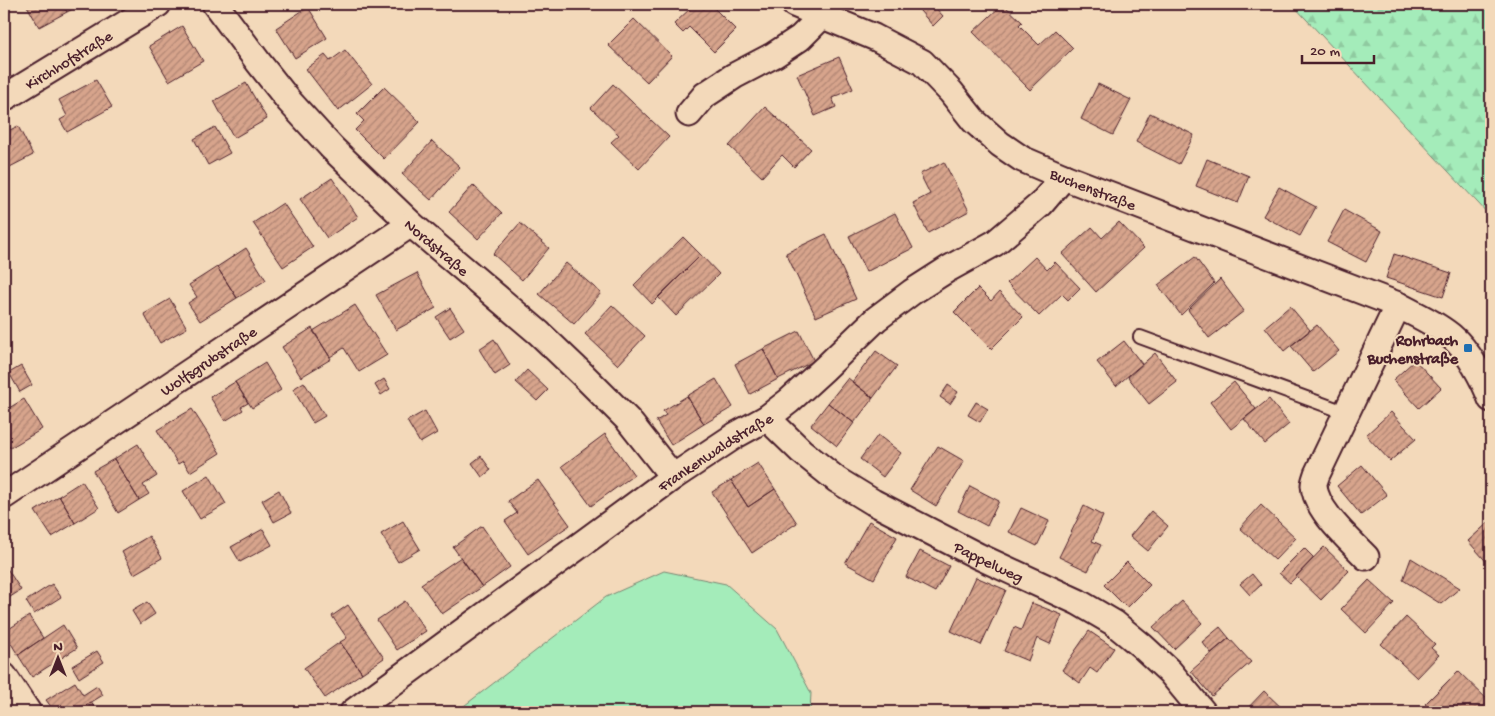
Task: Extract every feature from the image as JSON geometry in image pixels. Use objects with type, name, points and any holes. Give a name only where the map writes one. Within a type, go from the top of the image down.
[{"type":"street","name":"Kirchhofstraße","points":[[4,98],[158,4]]},
{"type":"street","name":"Nordstraße","points":[[216,4],[258,63],[289,101],[332,148],[411,224],[539,333],[584,376],[628,420],[673,477]]},
{"type":"street","name":"Buchenstraße","points":[[794,4],[874,36],[922,62],[951,92],[974,121],[1000,144],[1022,159],[1064,177],[1398,305],[1429,321],[1454,338],[1474,363],[1491,400]]},
{"type":"street","points":[[689,114],[705,95],[800,38],[823,16]]},
{"type":"street","name":"Frankenwaldstraße","points":[[353,712],[673,477],[736,435],[767,418],[824,369],[883,314],[912,292],[948,269],[995,243],[1041,204],[1064,177]]},
{"type":"street","name":"Wolfsgrubstraße","points":[[4,496],[411,224]]},
{"type":"street","points":[[1366,557],[1335,525],[1318,501],[1314,484],[1317,474],[1398,305]]},
{"type":"street","name":"Pappelweg","points":[[767,418],[801,451],[837,480],[873,502],[978,556],[1078,602],[1114,623],[1170,672],[1203,712]]},
{"type":"street","points":[[4,676],[28,712]]},
{"type":"lane","points":[[1140,337],[1347,413]]},
{"type":"green space","points":[[1292,4],[1491,4],[1491,217]]},
{"type":"green space","points":[[664,571],[726,584],[777,629],[811,693],[810,712],[456,712],[606,597]]},
{"type":"building","points":[[26,4],[62,4],[67,12],[39,27]]},
{"type":"building","points":[[62,4],[82,4],[67,12]]},
{"type":"building","points":[[695,4],[699,4],[704,9],[710,4],[736,30],[714,52],[689,27],[683,33],[674,24]]},
{"type":"building","points":[[914,4],[932,4],[943,16],[933,26]]},
{"type":"building","points":[[1003,4],[1022,22],[1019,25],[1039,45],[1055,30],[1073,48],[1030,90],[973,32]]},
{"type":"building","points":[[308,7],[327,38],[295,58],[276,28]]},
{"type":"building","points":[[634,19],[672,56],[647,82],[608,45]]},
{"type":"building","points":[[182,26],[203,61],[169,81],[149,46]]},
{"type":"building","points":[[345,50],[372,84],[338,111],[306,69],[325,55],[330,61]]},
{"type":"building","points":[[839,57],[853,89],[832,98],[836,107],[815,116],[797,75]]},
{"type":"building","points":[[96,80],[112,107],[67,132],[60,120],[67,116],[59,100]]},
{"type":"building","points":[[246,83],[267,119],[234,138],[214,101]]},
{"type":"building","points":[[613,84],[669,137],[639,169],[611,142],[619,135],[591,108]]},
{"type":"building","points":[[1098,84],[1131,100],[1113,135],[1081,119]]},
{"type":"building","points":[[384,87],[420,122],[384,159],[355,130],[364,121],[357,114]]},
{"type":"building","points":[[765,107],[811,149],[794,167],[782,155],[762,177],[729,146]]},
{"type":"building","points":[[1150,113],[1194,135],[1179,164],[1136,142]]},
{"type":"building","points":[[18,126],[33,155],[4,170],[4,133]]},
{"type":"building","points":[[215,127],[230,153],[208,165],[194,139]]},
{"type":"building","points":[[432,141],[460,167],[431,200],[402,174]]},
{"type":"building","points":[[1207,159],[1249,176],[1238,203],[1196,186]]},
{"type":"building","points":[[944,162],[969,211],[928,233],[913,203],[930,194],[920,174]]},
{"type":"building","points":[[332,178],[358,217],[327,238],[300,199]]},
{"type":"building","points":[[473,185],[502,213],[478,239],[449,212]]},
{"type":"building","points":[[1279,187],[1316,207],[1300,236],[1263,216]]},
{"type":"building","points":[[283,203],[313,247],[283,267],[253,223]]},
{"type":"building","points":[[1344,210],[1382,231],[1366,262],[1327,242]]},
{"type":"building","points":[[895,213],[913,248],[866,272],[849,236]]},
{"type":"building","points":[[1119,222],[1144,248],[1096,292],[1062,254],[1092,227],[1102,238]]},
{"type":"building","points":[[520,223],[549,248],[522,280],[493,254]]},
{"type":"building","points":[[826,234],[856,299],[816,317],[786,253]]},
{"type":"building","points":[[683,237],[701,255],[652,304],[634,285]]},
{"type":"building","points":[[246,248],[266,280],[237,298],[217,267]]},
{"type":"building","points":[[1394,254],[1451,273],[1443,297],[1386,278]]},
{"type":"building","points":[[701,255],[719,274],[676,316],[658,297]]},
{"type":"building","points":[[1035,257],[1047,270],[1055,262],[1080,288],[1068,300],[1062,294],[1039,316],[1007,283]]},
{"type":"building","points":[[1195,257],[1214,283],[1181,315],[1158,285]]},
{"type":"building","points":[[566,263],[601,293],[574,324],[539,294]]},
{"type":"building","points":[[217,267],[237,298],[200,321],[188,303],[197,297],[189,285]]},
{"type":"building","points":[[417,273],[436,308],[396,330],[376,295]]},
{"type":"building","points":[[1220,279],[1244,311],[1209,338],[1188,310]]},
{"type":"building","points":[[978,288],[991,301],[999,292],[1023,317],[991,349],[954,312]]},
{"type":"building","points":[[170,299],[187,328],[160,343],[144,314]]},
{"type":"building","points":[[355,305],[387,355],[359,372],[344,348],[330,357],[313,331]]},
{"type":"building","points":[[612,305],[645,336],[618,365],[585,334]]},
{"type":"building","points":[[1290,306],[1310,330],[1284,351],[1265,327]]},
{"type":"building","points":[[450,308],[464,329],[450,338],[436,317]]},
{"type":"building","points":[[1317,325],[1339,351],[1313,372],[1291,346]]},
{"type":"building","points":[[312,328],[331,359],[301,377],[282,347]]},
{"type":"building","points":[[799,331],[814,361],[778,379],[763,349]]},
{"type":"building","points":[[494,339],[510,365],[495,375],[479,349]]},
{"type":"building","points":[[1124,341],[1142,364],[1116,386],[1097,362]]},
{"type":"building","points":[[763,349],[778,379],[750,394],[735,364]]},
{"type":"building","points":[[876,351],[897,366],[873,398],[852,382]]},
{"type":"building","points":[[1155,353],[1177,382],[1149,404],[1128,377]]},
{"type":"building","points":[[1415,360],[1441,388],[1419,408],[1393,380]]},
{"type":"building","points":[[265,363],[281,390],[252,408],[235,382]]},
{"type":"building","points":[[21,366],[32,385],[20,392],[9,373]]},
{"type":"building","points":[[527,370],[548,390],[537,401],[516,382]]},
{"type":"building","points":[[848,378],[873,398],[854,423],[828,403]]},
{"type":"building","points":[[384,379],[390,389],[381,395],[375,385]]},
{"type":"building","points":[[716,379],[733,407],[704,424],[687,396]]},
{"type":"building","points":[[235,382],[248,403],[241,407],[243,410],[225,421],[210,397]]},
{"type":"building","points":[[304,382],[325,416],[313,423],[293,389]]},
{"type":"building","points":[[1234,382],[1256,409],[1231,429],[1210,402]]},
{"type":"building","points":[[948,385],[958,392],[950,404],[940,397]]},
{"type":"building","points":[[687,396],[704,424],[671,445],[656,421],[666,415],[663,411]]},
{"type":"building","points":[[24,399],[42,429],[10,448],[4,438],[4,411]]},
{"type":"building","points":[[1269,399],[1289,424],[1265,444],[1244,419]]},
{"type":"building","points":[[976,402],[988,409],[980,422],[968,415]]},
{"type":"building","points":[[828,403],[854,423],[837,446],[811,425]]},
{"type":"building","points":[[192,409],[220,453],[190,472],[183,461],[178,464],[157,430]]},
{"type":"building","points":[[425,411],[437,433],[420,443],[407,421]]},
{"type":"building","points":[[1391,412],[1416,439],[1390,461],[1366,435]]},
{"type":"building","points":[[605,434],[634,475],[591,506],[562,466]]},
{"type":"building","points":[[878,435],[901,453],[883,477],[860,459]]},
{"type":"building","points":[[138,444],[157,476],[143,485],[149,494],[139,500],[114,459]]},
{"type":"building","points":[[938,446],[964,461],[936,506],[910,490]]},
{"type":"building","points":[[481,456],[491,470],[482,477],[472,463]]},
{"type":"building","points":[[114,459],[139,500],[118,513],[93,471]]},
{"type":"building","points":[[758,463],[775,489],[748,507],[731,480]]},
{"type":"building","points":[[1362,465],[1387,495],[1361,515],[1337,486]]},
{"type":"building","points":[[209,475],[226,504],[200,519],[183,491]]},
{"type":"building","points":[[538,480],[570,525],[528,554],[505,521],[517,513],[508,501]]},
{"type":"building","points":[[731,480],[748,507],[775,489],[797,523],[752,553],[712,492]]},
{"type":"building","points":[[82,481],[99,508],[75,523],[59,496]]},
{"type":"building","points":[[970,486],[999,501],[987,526],[958,511]]},
{"type":"building","points":[[279,490],[291,513],[274,522],[262,500]]},
{"type":"building","points":[[59,496],[75,523],[52,537],[35,511]]},
{"type":"building","points":[[1261,505],[1296,538],[1275,560],[1240,528]]},
{"type":"building","points":[[1084,506],[1103,516],[1092,541],[1101,545],[1088,571],[1059,557]]},
{"type":"building","points":[[1021,508],[1049,521],[1037,546],[1009,532]]},
{"type":"building","points":[[1151,511],[1168,526],[1148,551],[1130,536]]},
{"type":"building","points":[[1491,520],[1491,567],[1468,541]]},
{"type":"building","points":[[403,521],[420,549],[398,562],[381,534]]},
{"type":"building","points":[[869,521],[897,537],[874,579],[845,563]]},
{"type":"building","points":[[482,526],[510,567],[482,587],[453,547]]},
{"type":"building","points":[[263,529],[272,545],[240,562],[231,547]]},
{"type":"building","points":[[149,536],[162,558],[134,574],[122,552]]},
{"type":"building","points":[[1324,547],[1349,571],[1321,600],[1296,576]]},
{"type":"building","points":[[1304,548],[1314,558],[1290,583],[1279,573]]},
{"type":"building","points":[[920,551],[949,566],[935,592],[906,577]]},
{"type":"building","points":[[461,557],[482,587],[442,614],[421,584]]},
{"type":"building","points":[[1411,558],[1460,588],[1441,604],[1403,580]]},
{"type":"building","points":[[1127,562],[1150,585],[1127,608],[1104,585]]},
{"type":"building","points":[[6,567],[21,590],[4,601],[4,568]]},
{"type":"building","points":[[1252,574],[1261,585],[1250,595],[1240,584]]},
{"type":"building","points":[[976,577],[1006,590],[981,645],[951,631]]},
{"type":"building","points":[[1369,580],[1394,603],[1366,633],[1341,609]]},
{"type":"building","points":[[52,584],[61,597],[34,614],[26,601]]},
{"type":"building","points":[[405,601],[426,631],[397,650],[377,620]]},
{"type":"building","points":[[1182,601],[1202,623],[1174,649],[1153,627]]},
{"type":"building","points":[[147,602],[155,614],[140,624],[132,611]]},
{"type":"building","points":[[1032,603],[1062,615],[1050,644],[1037,638],[1028,661],[1004,651],[1014,627],[1021,630]]},
{"type":"building","points":[[348,605],[384,658],[362,673],[340,642],[347,638],[332,616]]},
{"type":"building","points":[[29,616],[43,638],[18,655],[4,632]]},
{"type":"building","points":[[1406,617],[1435,644],[1431,648],[1439,655],[1417,678],[1381,644]]},
{"type":"building","points":[[63,625],[77,648],[32,677],[18,655]]},
{"type":"building","points":[[1220,627],[1229,638],[1211,653],[1202,642]]},
{"type":"building","points":[[1089,631],[1114,648],[1097,673],[1090,668],[1080,683],[1062,670]]},
{"type":"building","points":[[1229,638],[1251,662],[1212,696],[1191,671]]},
{"type":"building","points":[[340,642],[362,673],[325,698],[304,668]]},
{"type":"building","points":[[97,651],[104,662],[79,678],[72,666]]},
{"type":"building","points":[[1458,671],[1491,703],[1491,712],[1433,712],[1425,704]]},
{"type":"building","points":[[75,682],[83,695],[97,686],[103,695],[75,712],[55,712],[46,700]]},
{"type":"building","points":[[1264,691],[1286,712],[1244,712]]},
{"type":"building","points":[[91,702],[97,712],[75,712]]},
{"type":"building","points":[[1156,705],[1162,712],[1147,712]]},
{"type":"place","name":"Rohrbach Buchenstraße","points":[[1468,348]]}]
